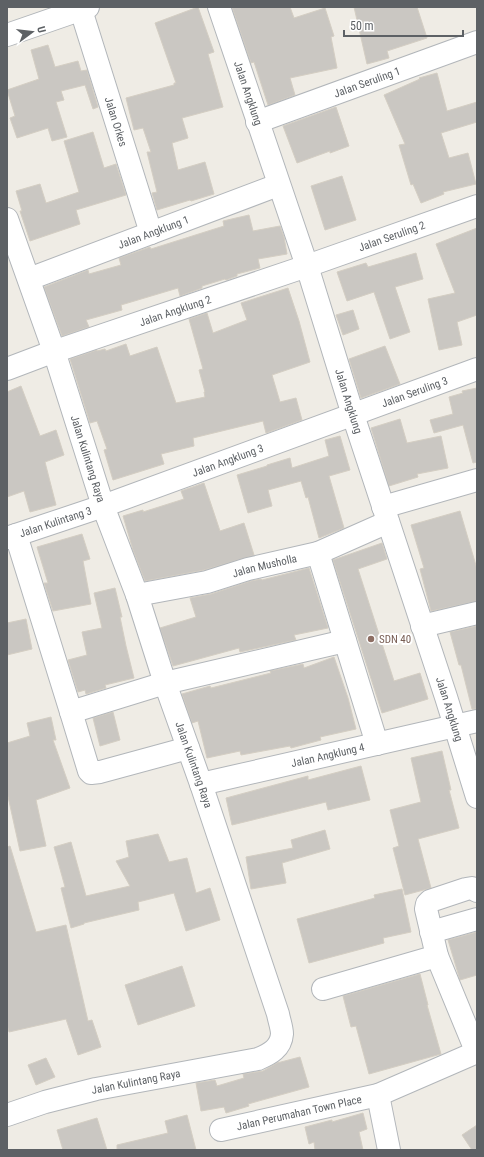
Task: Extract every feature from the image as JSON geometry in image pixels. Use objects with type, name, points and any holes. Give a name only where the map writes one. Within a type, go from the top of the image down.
[{"type":"street","name":"Jalan Angklung","points":[[219,7],[278,185],[307,266],[353,415],[477,797]]},
{"type":"street","points":[[7,35],[84,8]]},
{"type":"street","name":"Jalan Orkes","points":[[84,8],[151,233]]},
{"type":"street","name":"Jalan Seruling 1","points":[[258,122],[477,42]]},
{"type":"street","name":"Jalan Angklung 1","points":[[29,279],[278,185]]},
{"type":"street","name":"Jalan Seruling 2","points":[[307,266],[477,206]]},
{"type":"street","name":"Jalan Kulintang Raya","points":[[7,219],[29,279],[49,353],[137,595],[165,683],[201,784],[278,1014],[282,1034],[277,1047],[270,1054],[258,1058],[96,1089],[45,1102],[7,1115]]},
{"type":"street","name":"Jalan Angklung 2","points":[[7,369],[49,353],[307,266]]},
{"type":"street","name":"Jalan Seruling 3","points":[[353,415],[477,369]]},
{"type":"street","name":"Jalan Angklung 3","points":[[104,506],[353,415]]},
{"type":"street","name":"Jalan Musholla","points":[[137,595],[207,582],[248,569],[318,553],[386,514],[477,480]]},
{"type":"street","name":"Jalan Kulintang 3","points":[[12,537],[104,506]]},
{"type":"street","points":[[12,537],[71,712],[89,771],[91,773],[100,772],[188,748]]},
{"type":"street","points":[[318,553],[377,744]]},
{"type":"street","points":[[422,626],[477,613]]},
{"type":"street","points":[[71,712],[165,683],[345,641]]},
{"type":"street","name":"Jalan Angklung 4","points":[[201,784],[477,721]]},
{"type":"street","points":[[477,891],[472,888],[466,888],[430,901],[427,904],[426,909],[430,932],[437,956],[477,1053]]},
{"type":"street","points":[[430,932],[477,919]]},
{"type":"street","points":[[323,989],[437,956]]},
{"type":"street","name":"Jalan Perumahan Town Place","points":[[221,1130],[378,1095],[477,1053]]},
{"type":"street","name":"Jalan Perumahan Town Place","points":[[378,1095],[389,1150]]},
{"type":"building","points":[[198,7],[214,52],[208,54],[223,107],[182,118],[188,138],[172,143],[178,170],[205,162],[214,194],[157,210],[152,193],[157,192],[147,152],[151,152],[143,128],[134,130],[126,98],[174,85],[174,83],[176,83],[155,23]]},
{"type":"building","points":[[232,7],[290,7],[294,18],[325,8],[334,36],[331,37],[337,68],[290,78],[295,95],[268,105],[254,62],[251,63]]},
{"type":"building","points":[[354,7],[417,7],[427,38],[387,51],[389,58],[367,64]]},
{"type":"building","points":[[48,45],[55,67],[78,61],[81,71],[87,70],[98,107],[93,109],[85,85],[61,91],[64,100],[56,102],[67,137],[52,141],[48,128],[17,138],[10,118],[15,116],[7,90],[39,79],[31,50]]},
{"type":"building","points":[[437,73],[447,111],[477,102],[477,122],[441,133],[449,158],[468,153],[476,184],[443,192],[444,194],[421,203],[413,184],[411,185],[399,145],[405,144],[384,95],[420,79],[419,78]]},
{"type":"building","points":[[336,107],[349,146],[297,163],[283,126]]},
{"type":"building","points":[[93,132],[104,168],[116,164],[126,195],[76,210],[80,224],[30,241],[20,211],[22,211],[16,191],[40,184],[46,203],[79,192],[64,141]]},
{"type":"building","points":[[342,176],[356,220],[325,230],[311,186]]},
{"type":"building","points":[[249,215],[253,231],[280,226],[284,237],[287,254],[258,259],[260,268],[237,274],[237,276],[226,280],[225,279],[202,286],[202,288],[180,296],[178,288],[121,305],[122,310],[86,320],[89,327],[62,336],[44,287],[88,270],[89,274],[121,265],[119,258],[150,247],[151,249],[224,226],[223,221]]},
{"type":"building","points":[[477,228],[477,315],[457,322],[462,345],[439,350],[428,299],[455,293],[436,244]]},
{"type":"building","points":[[416,253],[423,279],[395,287],[410,332],[390,339],[374,292],[347,301],[337,272],[366,263],[368,267]]},
{"type":"building","points":[[288,288],[310,362],[272,375],[280,402],[296,398],[302,420],[266,433],[263,421],[193,438],[194,446],[161,454],[164,464],[113,480],[104,450],[107,449],[97,421],[90,423],[70,359],[97,350],[105,349],[106,351],[126,344],[130,356],[157,347],[176,403],[205,397],[199,370],[203,369],[189,319],[207,313],[213,333],[247,320],[241,303]]},
{"type":"building","points":[[353,310],[359,329],[343,335],[336,315]]},
{"type":"building","points":[[385,346],[400,384],[361,398],[349,359]]},
{"type":"building","points":[[21,386],[40,436],[56,430],[64,455],[45,462],[56,505],[30,512],[24,491],[7,497],[7,392]]},
{"type":"building","points":[[477,388],[477,462],[473,463],[463,425],[434,433],[430,420],[453,414],[449,397],[463,393],[462,391]]},
{"type":"building","points":[[400,419],[407,443],[441,436],[448,468],[417,474],[418,477],[389,486],[371,428]]},
{"type":"building","points":[[340,436],[350,470],[329,476],[344,528],[319,538],[308,497],[306,498],[301,481],[268,490],[272,506],[248,513],[237,475],[290,458],[292,468],[329,456],[325,440]]},
{"type":"building","points":[[204,483],[220,531],[244,523],[254,555],[204,570],[145,581],[133,550],[123,516],[143,510],[143,512],[184,499],[181,491]]},
{"type":"building","points":[[460,511],[477,569],[477,601],[431,611],[420,569],[424,568],[411,525]]},
{"type":"building","points":[[82,534],[90,559],[83,561],[91,604],[53,611],[44,583],[48,583],[37,547]]},
{"type":"building","points":[[382,543],[387,559],[358,569],[394,681],[420,673],[428,699],[382,713],[333,560]]},
{"type":"building","points":[[309,568],[328,628],[294,635],[296,640],[240,652],[239,648],[173,666],[160,628],[196,617],[190,598],[211,594],[251,581],[262,580]]},
{"type":"building","points":[[115,588],[122,617],[120,617],[126,646],[134,678],[105,685],[106,688],[86,694],[85,690],[78,692],[68,660],[87,655],[82,632],[102,628],[94,593]]},
{"type":"building","points":[[26,619],[32,649],[7,655],[7,623]]},
{"type":"building","points":[[477,626],[477,709],[472,709],[461,665],[459,665],[450,632]]},
{"type":"building","points":[[334,657],[348,698],[356,729],[320,737],[321,740],[291,748],[290,746],[241,755],[240,751],[207,758],[198,721],[192,723],[182,694],[210,686],[211,688],[271,673],[270,671],[303,664],[304,668]]},
{"type":"building","points":[[113,712],[120,740],[100,746],[93,718]]},
{"type":"building","points":[[51,717],[56,740],[53,740],[70,788],[36,800],[46,846],[20,851],[7,792],[7,743],[30,736],[27,723]]},
{"type":"building","points":[[442,751],[451,790],[449,790],[459,828],[418,839],[431,888],[405,895],[393,848],[399,846],[390,810],[421,802],[411,758]]},
{"type":"building","points":[[361,766],[370,800],[328,810],[326,802],[232,825],[226,798],[308,776],[308,780]]},
{"type":"building","points":[[325,830],[330,849],[282,863],[286,883],[251,889],[246,857],[293,848],[291,840]]},
{"type":"building","points":[[158,834],[169,862],[187,858],[196,893],[210,888],[220,920],[186,931],[174,893],[138,902],[139,910],[84,923],[71,928],[61,888],[65,887],[54,847],[71,842],[86,896],[130,886],[116,861],[129,857],[126,841]]},
{"type":"building","points":[[10,846],[36,932],[66,925],[88,1021],[92,1020],[101,1047],[78,1055],[66,1019],[9,1032],[7,1024],[7,847]]},
{"type":"building","points":[[402,889],[411,932],[383,938],[384,943],[309,963],[297,919],[375,898],[374,895]]},
{"type":"building","points":[[477,932],[477,975],[460,980],[448,940]]},
{"type":"building","points":[[182,966],[195,1006],[138,1025],[125,985]]},
{"type":"building","points":[[420,974],[441,1054],[369,1074],[356,1026],[351,1027],[343,996]]},
{"type":"building","points":[[300,1057],[309,1087],[248,1104],[249,1106],[226,1113],[224,1107],[201,1111],[196,1083],[215,1080],[217,1086],[244,1078],[243,1074],[263,1071],[277,1063]]},
{"type":"building","points":[[46,1058],[55,1077],[36,1085],[28,1065]]},
{"type":"building","points":[[363,1113],[367,1129],[359,1132],[363,1150],[315,1150],[314,1142],[309,1144],[305,1127],[332,1120],[332,1122]]},
{"type":"building","points":[[187,1115],[196,1150],[117,1150],[117,1145],[168,1133],[165,1121]]},
{"type":"building","points":[[97,1118],[107,1150],[63,1150],[57,1130]]},
{"type":"building","points":[[477,1125],[477,1150],[472,1150],[462,1135]]},
{"type":"place","name":"SDN 40","points":[[371,639]]}]
